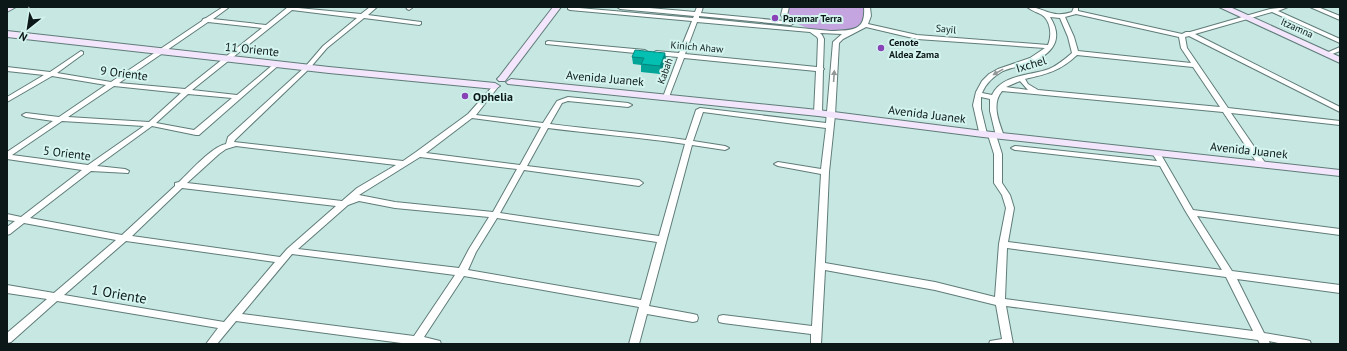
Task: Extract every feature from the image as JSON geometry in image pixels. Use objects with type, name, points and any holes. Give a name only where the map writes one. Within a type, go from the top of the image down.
[{"type":"street","points":[[7,10],[12,7]]},
{"type":"street","points":[[7,232],[89,168],[151,124],[187,91],[292,7],[419,23]]},
{"type":"street","points":[[230,145],[231,139],[307,68],[325,47],[365,16],[374,7]]},
{"type":"street","points":[[211,344],[290,250],[360,190],[419,154],[470,116],[500,83],[557,7]]},
{"type":"street","points":[[620,7],[831,34],[853,32]]},
{"type":"street","name":"Kabah","points":[[666,97],[700,7]]},
{"type":"street","points":[[786,7],[784,15],[786,19],[820,36],[818,113]]},
{"type":"street","points":[[816,344],[824,172],[830,126],[836,42],[840,38],[865,25],[868,17],[867,7]]},
{"type":"street","points":[[1029,7],[1046,14],[1062,16],[1071,15],[1076,9],[1186,35],[1340,110]]},
{"type":"street","name":"Itzamna","points":[[1223,7],[1340,60]]},
{"type":"street","points":[[1265,7],[1340,41]]},
{"type":"street","points":[[1186,35],[1285,7]]},
{"type":"street","points":[[1313,7],[1340,18]]},
{"type":"street","points":[[7,156],[225,8]]},
{"type":"street","points":[[570,8],[791,22]]},
{"type":"street","points":[[1046,14],[1059,33],[1071,37]]},
{"type":"street","points":[[1062,16],[1071,37],[1075,53],[1194,65]]},
{"type":"street","points":[[206,20],[268,27]]},
{"type":"street","name":"Sayil","points":[[865,25],[917,37],[1050,47]]},
{"type":"street","points":[[994,344],[1008,344],[1000,302],[1003,244],[1010,208],[1006,195],[998,183],[998,154],[992,135],[977,102],[982,86],[989,77],[1000,70],[1023,63],[1042,54],[1050,47],[1055,36],[1059,33]]},
{"type":"street","name":"11 Oriente","points":[[7,34],[307,68],[470,84],[500,83]]},
{"type":"street","points":[[1186,35],[1184,48],[1194,65],[1262,164]]},
{"type":"street","name":"Kinich Ahaw","points":[[548,43],[820,69]]},
{"type":"street","points":[[1027,46],[1042,54]]},
{"type":"street","points":[[1327,54],[1340,49]]},
{"type":"street","points":[[7,100],[51,74],[81,52]]},
{"type":"street","name":"Ixchel","points":[[994,98],[1007,84],[1021,78],[1049,71],[1065,64],[1075,53]]},
{"type":"street","points":[[26,115],[58,120],[151,124],[196,133],[277,64]]},
{"type":"street","name":"9 Oriente","points":[[7,69],[51,74],[112,84],[238,97]]},
{"type":"street","points":[[1021,78],[1026,85],[1037,93]]},
{"type":"street","name":"Avenida Juanek","points":[[500,83],[666,97],[818,113],[992,135],[1340,173]]},
{"type":"street","points":[[1000,90],[1225,110],[1340,123]]},
{"type":"street","points":[[979,94],[994,98],[992,135]]},
{"type":"street","points":[[416,342],[462,272],[472,251],[495,215],[559,102],[566,98],[628,105]]},
{"type":"street","points":[[634,344],[689,143],[700,110],[830,126]]},
{"type":"street","points":[[470,116],[546,126],[654,137],[725,148]]},
{"type":"street","points":[[7,339],[124,238],[178,185],[216,152],[230,145],[236,144],[403,163]]},
{"type":"street","points":[[1077,144],[1082,155]]},
{"type":"street","points":[[1015,148],[1162,164]]},
{"type":"street","points":[[1156,153],[1190,212],[1230,275],[1263,340]]},
{"type":"street","points":[[419,154],[639,183]]},
{"type":"street","name":"5 Oriente","points":[[7,156],[89,168],[125,170]]},
{"type":"street","points":[[778,164],[824,172]]},
{"type":"street","points":[[178,185],[343,204],[358,198],[395,205],[495,215],[662,240]]},
{"type":"street","points":[[1190,212],[1340,232]]},
{"type":"street","points":[[7,216],[124,238],[281,260]]},
{"type":"street","points":[[1003,244],[1340,289]]},
{"type":"street","points":[[290,250],[462,272],[644,306],[693,318]]},
{"type":"street","points":[[820,266],[936,286],[1000,302],[1263,340],[1306,344]]},
{"type":"street","name":"1 Oriente","points":[[7,289],[227,326]]},
{"type":"street","points":[[234,317],[436,344]]},
{"type":"street","points":[[724,319],[817,332]]},
{"type":"shaded area","points":[[789,7],[865,8],[862,24],[844,32],[834,33],[814,30],[795,23],[787,18]]},
{"type":"building","points":[[635,50],[665,53],[660,66],[641,64],[644,58],[632,57]]},
{"type":"place","name":"Paramar Terra","points":[[775,18]]},
{"type":"place","name":"Cenote Aldea Zama","points":[[881,48]]},
{"type":"place","name":"Ophelia","points":[[465,96]]}]
